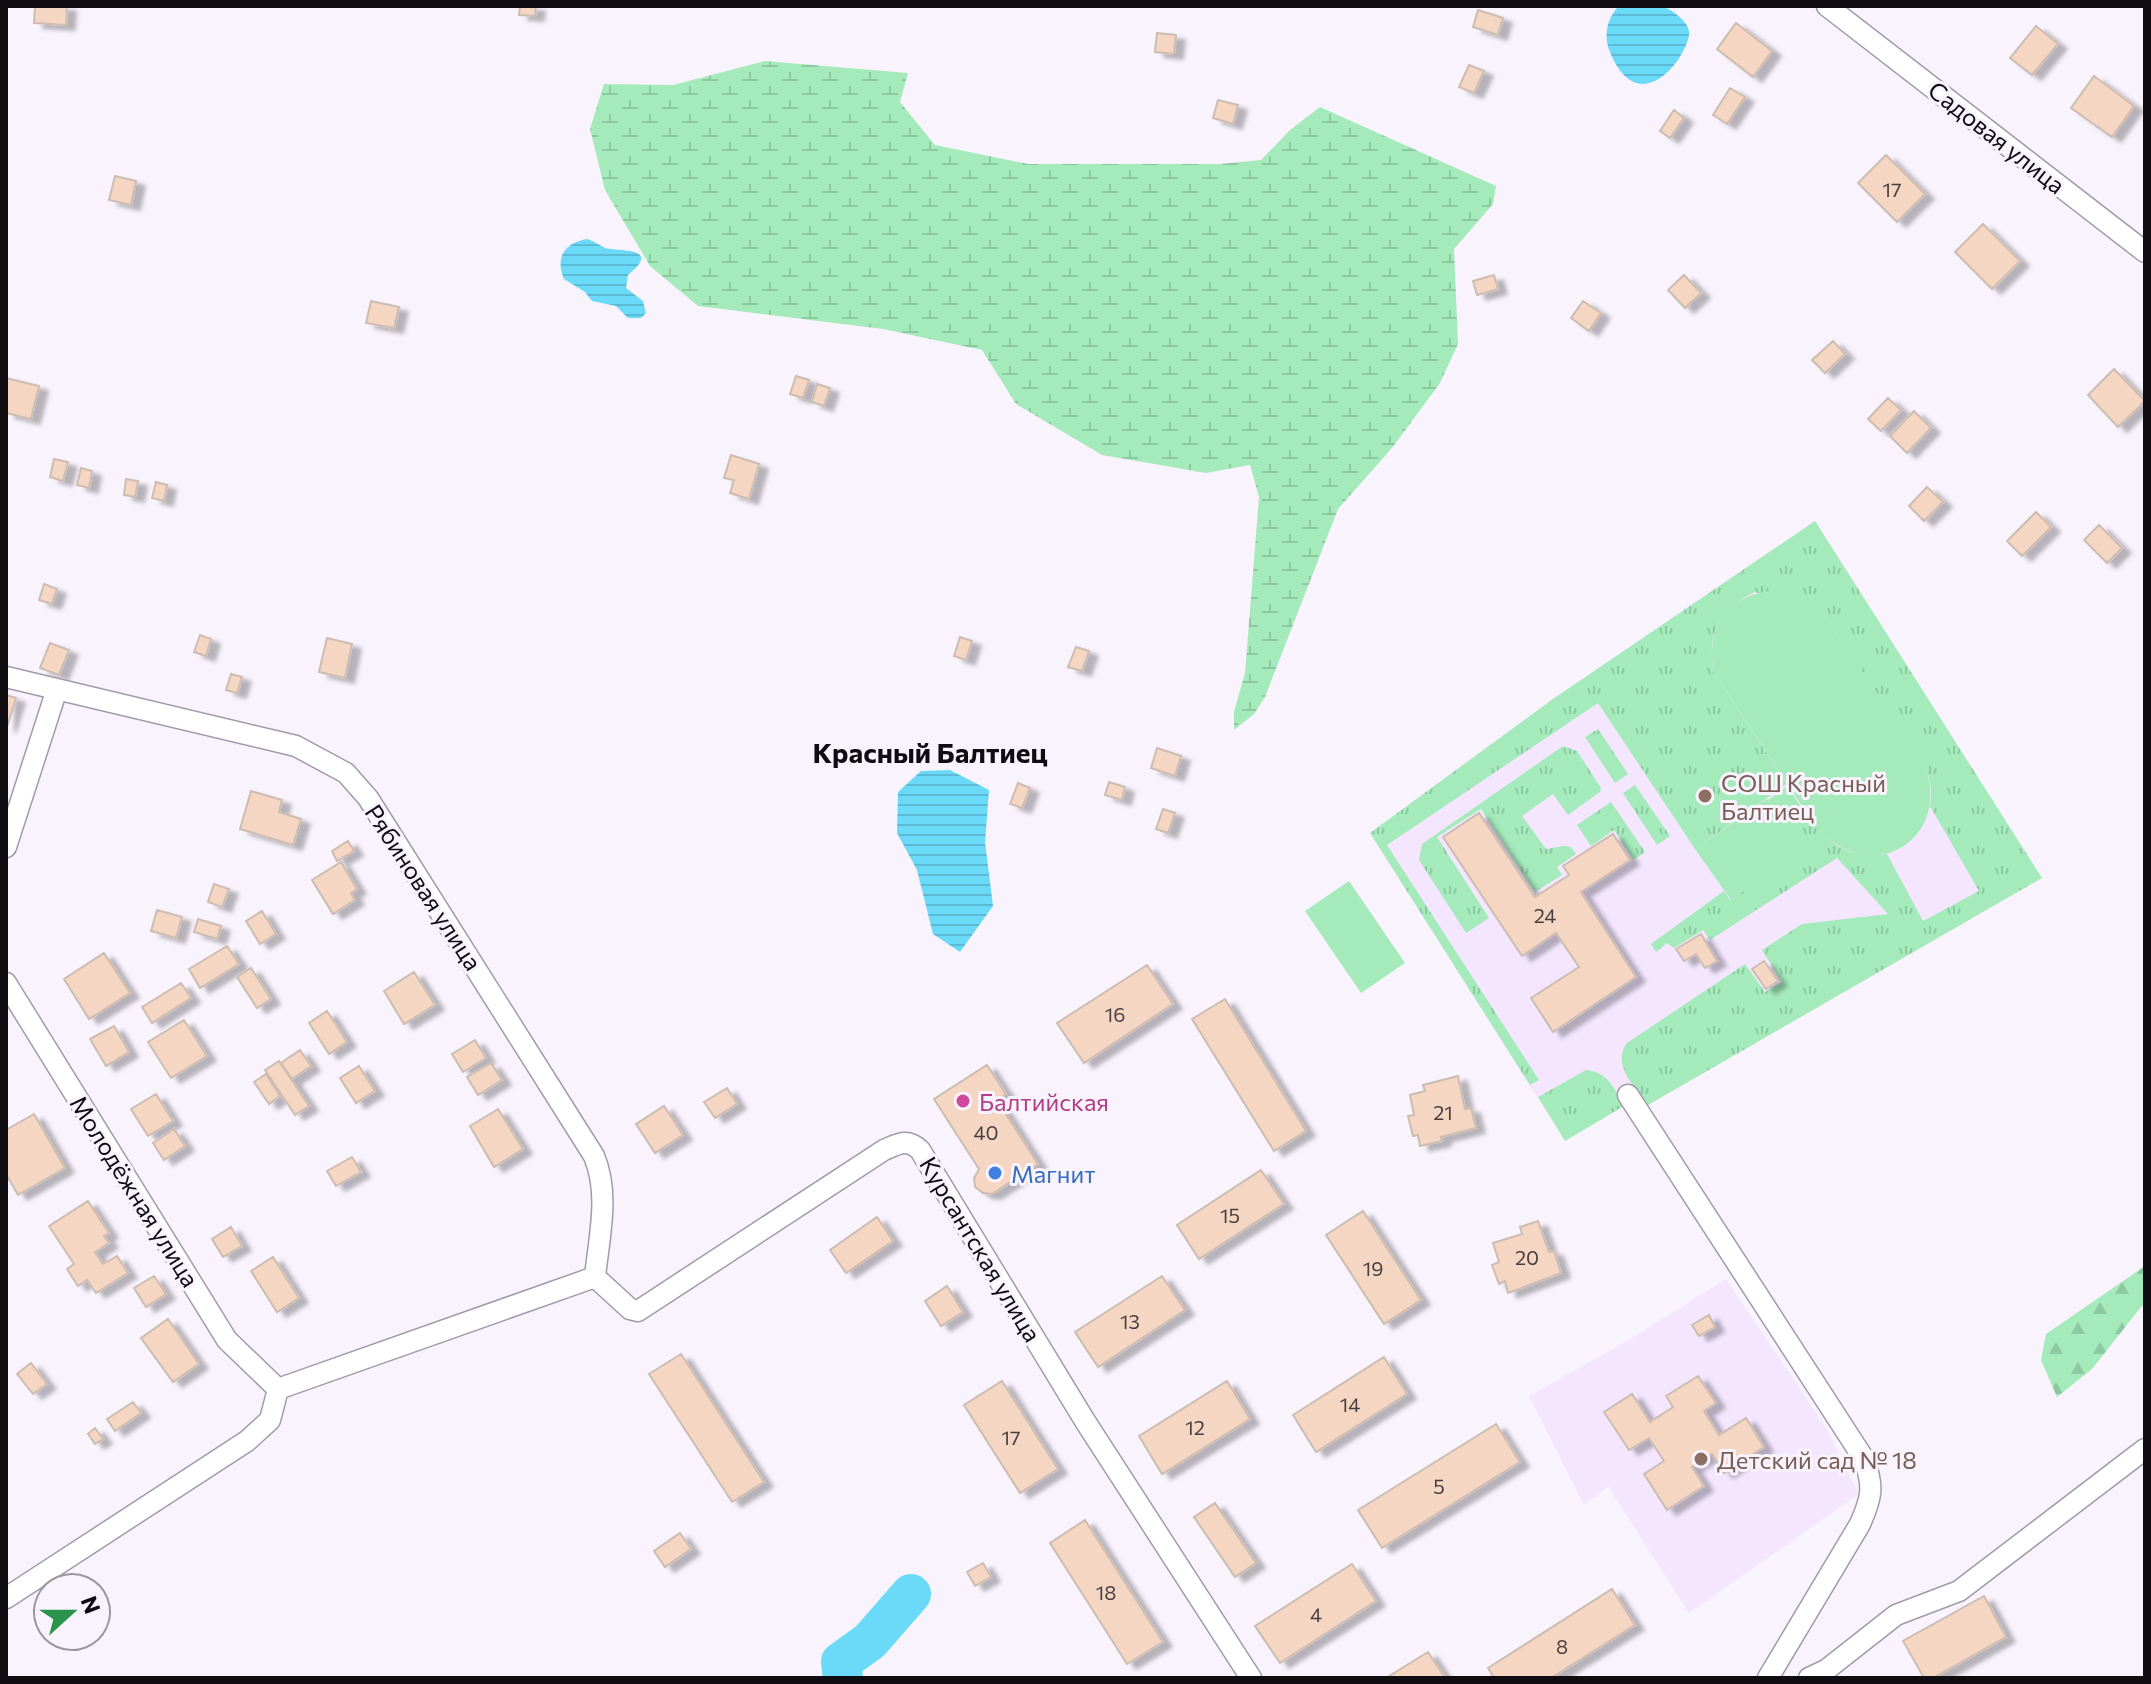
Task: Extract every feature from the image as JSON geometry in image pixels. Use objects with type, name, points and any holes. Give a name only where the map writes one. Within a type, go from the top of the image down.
[{"type":"street","name":"Садовая улица","points":[[1827,6],[1852,14],[2145,252]]},
{"type":"street","name":"Рябиновая улица","points":[[6,677],[296,746],[346,773],[356,783],[594,1156],[602,1174],[603,1192],[595,1277]]},
{"type":"street","points":[[6,847],[57,689]]},
{"type":"street","name":"Молодёжная улица","points":[[6,983],[227,1340],[278,1389]]},
{"type":"street","points":[[1628,1095],[1864,1459],[1871,1479],[1871,1501],[1860,1524],[1768,1678]]},
{"type":"street","name":"Курсантская улица","points":[[595,1277],[630,1309],[638,1311],[884,1150],[906,1142],[913,1143],[1085,1421],[1251,1678]]},
{"type":"street","points":[[6,1598],[247,1441],[270,1420],[278,1389],[595,1277]]},
{"type":"street","points":[[1809,1678],[1826,1670],[1896,1615],[1959,1591],[2145,1449]]},
{"type":"shaded area","name":"СОШ Красный Балтиец","points":[[1815,521],[2042,878],[1648,1105],[1624,1106],[1565,1141],[1370,833],[1553,699]]},
{"type":"shaded area","name":"Детский сад № 18","points":[[1726,1279],[1828,1431],[1859,1494],[1689,1613],[1608,1486],[1584,1505],[1529,1396],[1631,1339]]},
{"type":"green space","points":[[765,61],[908,73],[900,102],[935,145],[1028,164],[1220,164],[1261,160],[1290,130],[1320,107],[1496,186],[1493,204],[1454,249],[1458,344],[1440,383],[1392,448],[1338,509],[1265,697],[1254,714],[1234,730],[1234,712],[1245,673],[1259,497],[1250,465],[1206,473],[1102,455],[1016,404],[982,350],[883,329],[698,306],[650,266],[605,190],[590,129],[604,84],[673,85]]},
{"type":"green space","points":[[1815,521],[2042,878],[1648,1105],[1623,1068],[1623,1051],[1627,1043],[1745,964],[1765,992],[1782,982],[1762,950],[1802,924],[1888,914],[1837,858],[1710,940],[1703,930],[1674,948],[1667,943],[1656,952],[1651,944],[1724,891],[1730,900],[1802,850],[1768,800],[1787,786],[1817,827],[1838,846],[1868,855],[1887,854],[1923,921],[1979,891],[1930,806],[1930,781],[1921,758],[1825,617],[1755,592],[1733,606],[1719,623],[1712,644],[1713,671],[1787,784],[1695,849],[1598,703],[1387,845],[1539,1080],[1530,1085],[1370,833],[1553,699]]},
{"type":"green space","points":[[1775,590],[1802,599],[1825,617],[1921,757],[1930,784],[1929,809],[1920,830],[1905,845],[1886,854],[1864,855],[1840,847],[1817,829],[1713,671],[1713,639],[1724,615],[1744,599]]},
{"type":"green space","points":[[1598,729],[1628,774],[1615,783],[1585,737]]},
{"type":"green space","points":[[1563,746],[1577,751],[1601,788],[1600,792],[1568,815],[1553,794],[1522,816],[1546,849],[1571,847],[1576,854],[1557,867],[1562,875],[1535,892],[1481,809],[1437,837],[1489,918],[1466,933],[1419,860],[1422,844]]},
{"type":"green space","points":[[1635,785],[1670,836],[1657,845],[1623,793]]},
{"type":"green space","points":[[1767,799],[1803,850],[1731,900],[1695,849]]},
{"type":"green space","points":[[1611,802],[1645,852],[1634,860],[1614,830],[1591,846],[1577,825]]},
{"type":"green space","points":[[1349,881],[1405,963],[1361,993],[1305,911]]},
{"type":"green space","points":[[1586,1070],[1605,1078],[1624,1106],[1565,1141],[1538,1097]]},
{"type":"green space","points":[[2145,1266],[2145,1302],[2092,1369],[2057,1397],[2041,1360],[2046,1334]]},
{"type":"water","points":[[1619,6],[1663,7],[1679,16],[1688,27],[1688,38],[1682,53],[1659,79],[1641,84],[1624,75],[1616,65],[1608,46],[1607,28]]},
{"type":"water","points":[[587,239],[605,248],[640,255],[638,266],[628,275],[626,288],[643,301],[646,313],[641,318],[628,318],[616,306],[592,301],[585,292],[564,279],[561,258],[572,244]]},
{"type":"water","points":[[950,770],[989,790],[985,842],[993,906],[960,952],[933,934],[917,870],[897,833],[898,792],[921,771]]},
{"type":"building","points":[[35,6],[67,6],[66,25],[34,23]]},
{"type":"building","points":[[520,6],[536,6],[535,16],[519,15]]},
{"type":"building","points":[[1478,10],[1503,18],[1498,35],[1473,27]]},
{"type":"building","points":[[1736,23],[1772,51],[1753,77],[1717,49]]},
{"type":"building","points":[[2036,26],[2058,44],[2032,75],[2010,58]]},
{"type":"building","points":[[1157,33],[1176,35],[1174,54],[1155,52]]},
{"type":"building","points":[[1469,65],[1484,71],[1474,93],[1459,87]]},
{"type":"building","points":[[2094,76],[2134,106],[2112,137],[2071,108]]},
{"type":"building","points":[[1730,88],[1745,97],[1727,124],[1713,115]]},
{"type":"building","points":[[1218,100],[1238,105],[1233,124],[1213,118]]},
{"type":"building","points":[[1674,110],[1684,118],[1670,138],[1660,131]]},
{"type":"building","points":[[1886,155],[1925,194],[1897,222],[1858,183]]},
{"type":"building","points":[[115,176],[136,181],[131,205],[109,200]]},
{"type":"building","points":[[1983,224],[2020,261],[1992,289],[1955,252]]},
{"type":"building","points":[[1494,275],[1498,289],[1477,295],[1473,281]]},
{"type":"building","points":[[1684,275],[1701,293],[1685,308],[1668,290]]},
{"type":"building","points":[[371,301],[399,307],[394,328],[366,323]]},
{"type":"building","points":[[1583,301],[1601,313],[1589,331],[1571,318]]},
{"type":"building","points":[[1833,341],[1845,354],[1825,373],[1812,360]]},
{"type":"building","points":[[2114,369],[2145,401],[2118,427],[2088,395]]},
{"type":"building","points":[[796,376],[809,380],[803,398],[790,394]]},
{"type":"building","points":[[6,378],[39,386],[31,419],[6,413]]},
{"type":"building","points":[[817,384],[830,388],[824,406],[812,402]]},
{"type":"building","points":[[1888,398],[1901,410],[1881,431],[1868,419]]},
{"type":"building","points":[[1914,411],[1931,428],[1907,453],[1890,436]]},
{"type":"building","points":[[731,455],[759,464],[749,499],[730,493],[734,480],[724,478]]},
{"type":"building","points":[[54,459],[68,462],[63,481],[50,477]]},
{"type":"building","points":[[81,468],[92,471],[89,488],[77,485]]},
{"type":"building","points":[[126,479],[138,481],[135,497],[124,495]]},
{"type":"building","points":[[156,482],[167,485],[164,501],[152,498]]},
{"type":"building","points":[[1927,487],[1943,502],[1924,521],[1909,506]]},
{"type":"building","points":[[2036,512],[2051,527],[2022,556],[2007,541]]},
{"type":"building","points":[[2099,525],[2122,548],[2107,563],[2084,540]]},
{"type":"building","points":[[44,584],[57,589],[52,604],[39,600]]},
{"type":"building","points":[[200,635],[211,639],[206,656],[194,652]]},
{"type":"building","points":[[960,637],[972,641],[966,660],[954,656]]},
{"type":"building","points":[[327,638],[352,644],[345,678],[319,672]]},
{"type":"building","points":[[50,643],[69,650],[59,675],[40,668]]},
{"type":"building","points":[[1076,647],[1089,651],[1082,671],[1068,667]]},
{"type":"building","points":[[231,674],[242,677],[237,693],[226,690]]},
{"type":"building","points":[[6,695],[16,698],[7,727],[6,727]]},
{"type":"building","points":[[1157,748],[1181,756],[1175,776],[1151,768]]},
{"type":"building","points":[[1109,782],[1125,787],[1122,800],[1105,795]]},
{"type":"building","points":[[1018,783],[1030,788],[1022,808],[1010,804]]},
{"type":"building","points":[[251,791],[282,800],[279,812],[301,819],[293,845],[240,829]]},
{"type":"building","points":[[1163,809],[1175,813],[1168,833],[1156,829]]},
{"type":"building","points":[[1479,813],[1535,897],[1569,875],[1563,866],[1613,834],[1630,860],[1581,892],[1636,977],[1553,1032],[1531,998],[1579,967],[1556,933],[1522,956],[1443,837]]},
{"type":"building","points":[[348,841],[354,851],[337,861],[332,851]]},
{"type":"building","points":[[341,862],[357,889],[351,893],[355,900],[333,914],[312,880]]},
{"type":"building","points":[[214,884],[229,889],[222,907],[208,902]]},
{"type":"building","points":[[157,910],[182,917],[176,938],[151,931]]},
{"type":"building","points":[[262,911],[276,934],[260,944],[246,921]]},
{"type":"building","points":[[198,919],[221,926],[217,939],[194,932]]},
{"type":"building","points":[[1701,934],[1717,961],[1705,968],[1696,954],[1684,961],[1676,949]]},
{"type":"building","points":[[227,946],[239,964],[200,988],[189,969]]},
{"type":"building","points":[[104,953],[130,993],[89,1019],[64,979]]},
{"type":"building","points":[[1764,961],[1778,981],[1766,989],[1752,969]]},
{"type":"building","points":[[1147,965],[1173,1004],[1084,1063],[1057,1023]]},
{"type":"building","points":[[251,968],[271,999],[257,1008],[237,977]]},
{"type":"building","points":[[414,972],[435,1005],[404,1024],[384,991]]},
{"type":"building","points":[[181,983],[191,998],[152,1023],[142,1007]]},
{"type":"building","points":[[1225,999],[1306,1131],[1274,1151],[1192,1019]]},
{"type":"building","points":[[327,1011],[347,1042],[329,1054],[309,1023]]},
{"type":"building","points":[[184,1020],[207,1056],[171,1078],[148,1042]]},
{"type":"building","points":[[114,1026],[129,1052],[106,1066],[90,1039]]},
{"type":"building","points":[[475,1040],[486,1058],[463,1072],[452,1054]]},
{"type":"building","points":[[300,1050],[311,1066],[292,1079],[281,1063]]},
{"type":"building","points":[[279,1061],[309,1106],[295,1115],[265,1070]]},
{"type":"building","points":[[491,1063],[502,1080],[478,1095],[467,1077]]},
{"type":"building","points":[[987,1065],[1006,1094],[997,1100],[1038,1164],[992,1194],[983,1193],[975,1187],[974,1178],[979,1169],[934,1099]]},
{"type":"building","points":[[359,1066],[375,1091],[356,1103],[340,1078]]},
{"type":"building","points":[[266,1074],[280,1096],[269,1104],[254,1082]]},
{"type":"building","points":[[1458,1076],[1465,1109],[1471,1108],[1476,1128],[1420,1146],[1418,1135],[1413,1136],[1408,1116],[1414,1115],[1410,1095],[1425,1091],[1423,1085]]},
{"type":"building","points":[[727,1088],[737,1104],[715,1118],[704,1102]]},
{"type":"building","points":[[156,1094],[173,1121],[148,1136],[131,1109]]},
{"type":"building","points":[[664,1106],[683,1135],[655,1153],[636,1124]]},
{"type":"building","points":[[498,1109],[523,1149],[494,1167],[470,1126]]},
{"type":"building","points":[[34,1114],[65,1168],[18,1195],[6,1174],[6,1130]]},
{"type":"building","points":[[174,1129],[185,1146],[164,1160],[153,1143]]},
{"type":"building","points":[[352,1157],[361,1172],[336,1186],[327,1171]]},
{"type":"building","points":[[1261,1170],[1284,1204],[1199,1259],[1177,1225]]},
{"type":"building","points":[[88,1201],[109,1233],[104,1236],[109,1243],[95,1252],[103,1264],[117,1256],[128,1273],[96,1293],[87,1280],[78,1286],[67,1269],[74,1264],[49,1226]]},
{"type":"building","points":[[1363,1211],[1421,1300],[1384,1324],[1326,1235]]},
{"type":"building","points":[[877,1217],[893,1241],[846,1273],[830,1250]]},
{"type":"building","points":[[1538,1221],[1549,1252],[1554,1251],[1561,1273],[1508,1293],[1505,1281],[1499,1284],[1492,1265],[1499,1262],[1493,1243],[1522,1234],[1520,1227]]},
{"type":"building","points":[[231,1227],[242,1246],[223,1257],[212,1239]]},
{"type":"building","points":[[273,1257],[299,1298],[277,1312],[251,1271]]},
{"type":"building","points":[[154,1276],[166,1294],[146,1307],[134,1288]]},
{"type":"building","points":[[1162,1276],[1185,1310],[1098,1367],[1075,1332]]},
{"type":"building","points":[[947,1286],[963,1312],[941,1326],[925,1301]]},
{"type":"building","points":[[1709,1315],[1715,1327],[1699,1336],[1692,1325]]},
{"type":"building","points":[[168,1319],[199,1364],[173,1382],[141,1338]]},
{"type":"building","points":[[681,1354],[764,1482],[732,1502],[649,1374]]},
{"type":"building","points":[[1384,1357],[1407,1394],[1316,1452],[1293,1415]]},
{"type":"building","points":[[31,1363],[47,1384],[33,1394],[17,1374]]},
{"type":"building","points":[[1698,1376],[1716,1403],[1704,1411],[1719,1435],[1746,1418],[1764,1447],[1724,1473],[1712,1454],[1692,1467],[1704,1486],[1667,1510],[1644,1474],[1664,1461],[1649,1438],[1629,1450],[1604,1412],[1632,1394],[1650,1422],[1673,1407],[1666,1396]]},
{"type":"building","points":[[1002,1381],[1058,1469],[1020,1493],[964,1405]]},
{"type":"building","points":[[1227,1381],[1250,1419],[1162,1474],[1139,1436]]},
{"type":"building","points":[[133,1402],[141,1413],[115,1431],[107,1419]]},
{"type":"building","points":[[1496,1424],[1520,1462],[1382,1548],[1358,1510]]},
{"type":"building","points":[[95,1428],[103,1439],[95,1444],[88,1434]]},
{"type":"building","points":[[1215,1503],[1256,1563],[1235,1577],[1194,1517]]},
{"type":"building","points":[[1085,1520],[1163,1642],[1127,1664],[1050,1543]]},
{"type":"building","points":[[680,1533],[691,1549],[665,1567],[654,1551]]},
{"type":"building","points":[[983,1563],[991,1577],[975,1586],[967,1572]]},
{"type":"building","points":[[1352,1564],[1376,1601],[1280,1663],[1255,1626]]},
{"type":"building","points":[[1612,1589],[1635,1625],[1551,1678],[1494,1678],[1488,1668]]},
{"type":"building","points":[[1984,1596],[2006,1637],[1933,1678],[1924,1678],[1903,1641]]},
{"type":"building","points":[[1428,1652],[1445,1678],[1386,1678]]},
{"type":"waterway","points":[[843,1678],[841,1662],[870,1641],[911,1594]]},
{"type":"place","name":"СОШ Красный Балтиец","points":[[1705,796]]},
{"type":"place","name":"Балтийская","points":[[963,1101]]},
{"type":"place","name":"Магнит","points":[[995,1173]]},
{"type":"place","name":"Детский сад № 18","points":[[1701,1459]]},
{"type":"district","name":"Красный Балтиец","points":[[930,752]]}]
